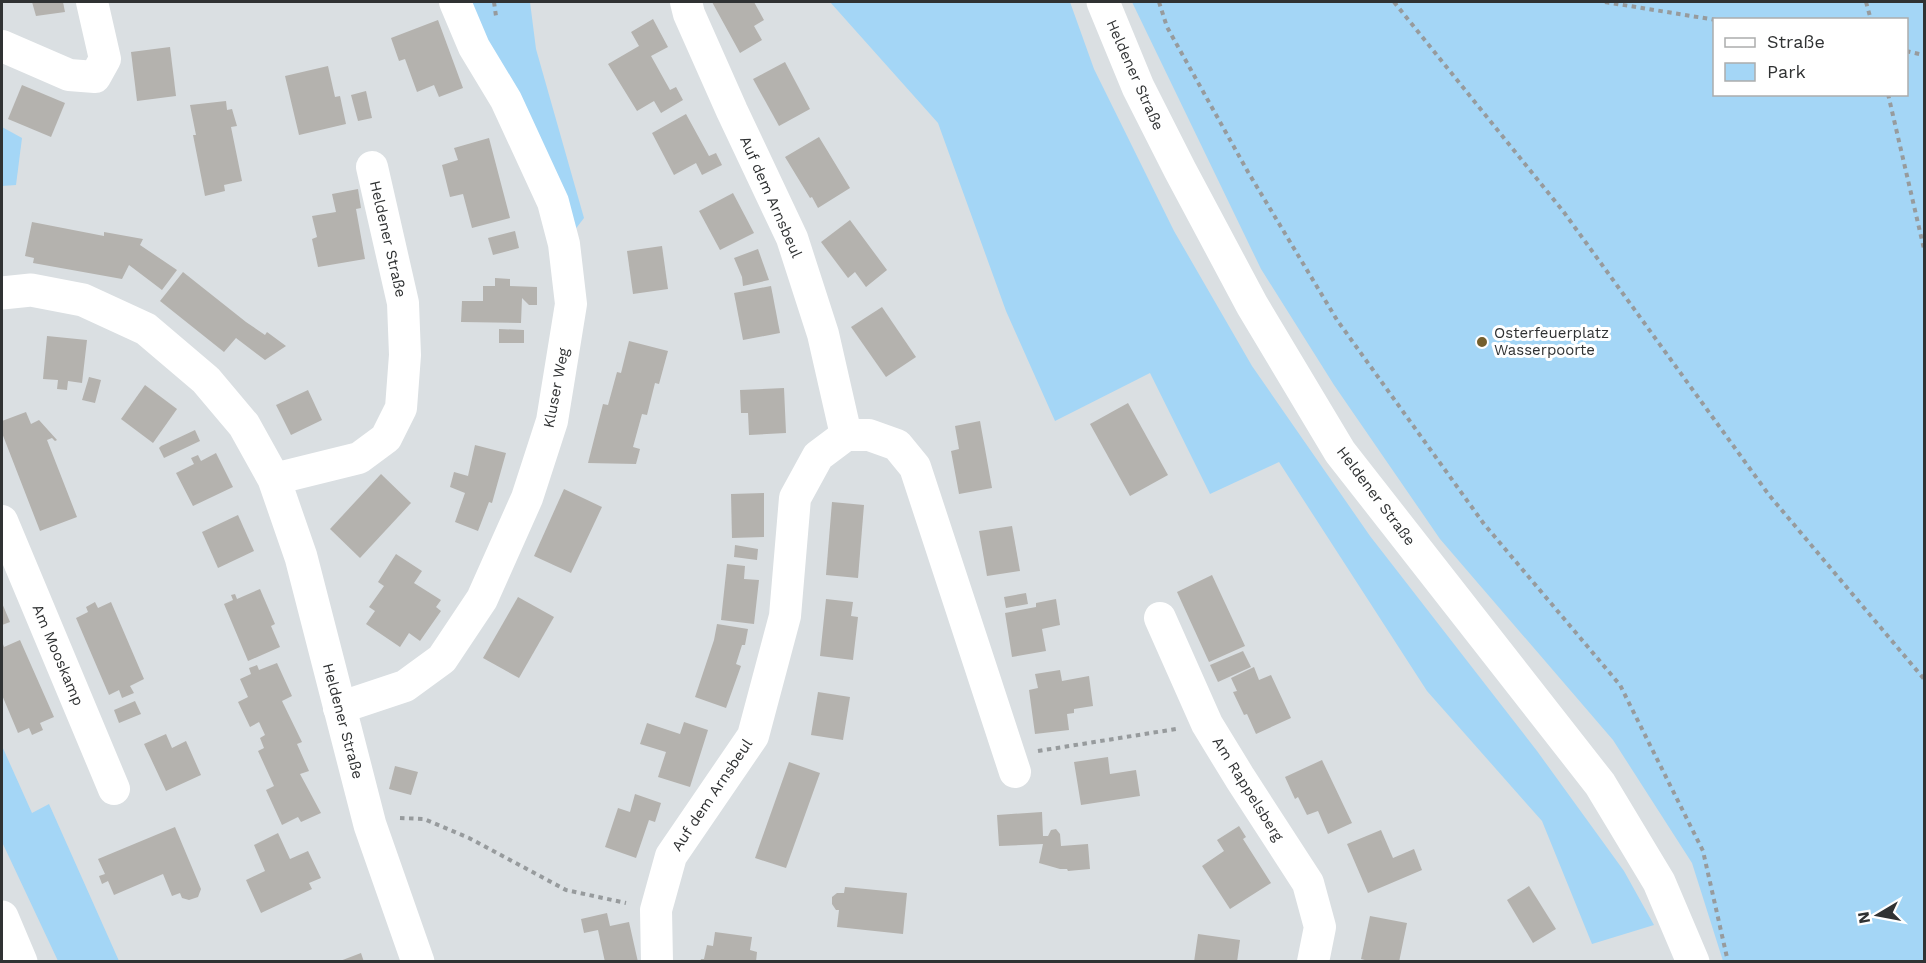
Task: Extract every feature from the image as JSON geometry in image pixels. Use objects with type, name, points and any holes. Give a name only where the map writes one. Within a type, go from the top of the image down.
[{"type":"main road","name":"Heldener Straße","points":[[1103,2],[1138,87],[1186,181],[1252,305],[1340,452],[1600,784],[1659,882],[1693,962]]},
{"type":"main road","name":"Heldener Straße","points":[[2,293],[31,290],[83,300],[146,329],[206,380],[244,426],[274,479],[301,557],[370,825],[418,962]]},
{"type":"main road","points":[[2,917],[21,962]]},
{"type":"street","points":[[2,46],[69,75],[95,76],[105,59],[92,2]]},
{"type":"street","name":"Kluser Weg","points":[[339,708],[405,686],[442,659],[482,599],[527,498],[552,421],[571,304],[564,244],[553,202],[506,100],[474,47],[455,2]]},
{"type":"street","name":"Auf dem Arnsbeul","points":[[657,962],[656,910],[671,856],[753,736],[785,616],[795,498],[818,456],[846,435],[823,334],[792,238],[732,111],[689,14],[686,2]]},
{"type":"street","name":"Heldener Straße","points":[[274,479],[359,458],[386,438],[401,408],[405,355],[403,303],[372,167]]},
{"type":"street","points":[[846,435],[869,435],[897,445],[915,467],[1013,764]]},
{"type":"street","name":"Am Mooskamp","points":[[2,520],[114,789]]},
{"type":"street","name":"Am Rappelsberg","points":[[1160,618],[1207,724],[1308,883],[1320,927],[1313,962]]},
{"type":"path","points":[[1159,2],[1167,27],[1248,172],[1337,320],[1484,524],[1620,685],[1703,851],[1728,962]]},
{"type":"path","points":[[1394,2],[1563,211],[1769,495],[1924,679]]},
{"type":"path","points":[[1605,2],[1713,20]]},
{"type":"path","points":[[1866,2],[1870,18]]},
{"type":"path","points":[[1908,51],[1924,55]]},
{"type":"path","points":[[1888,96],[1924,249]]},
{"type":"path","points":[[1013,764],[1207,724]]},
{"type":"path","points":[[370,825],[396,817],[424,819],[470,838],[566,890],[656,910]]},
{"type":"green space","points":[[455,2],[530,2],[536,49],[584,218],[564,244]]},
{"type":"green space","points":[[830,2],[1070,2],[1094,69],[1174,231],[1252,366],[1370,536],[1537,751],[1624,871],[1654,925],[1592,944],[1542,821],[1427,691],[1279,462],[1210,494],[1150,373],[1055,421],[1006,311],[938,123]]},
{"type":"green space","points":[[1132,2],[1924,2],[1924,961],[1723,961],[1692,863],[1613,740],[1440,539],[1334,385],[1261,269]]},
{"type":"green space","points":[[2,127],[22,138],[16,185],[2,186]]},
{"type":"green space","points":[[2,746],[32,813],[49,804],[119,961],[58,961],[2,842]]},
{"type":"building","points":[[32,2],[63,2],[65,12],[36,16]]},
{"type":"building","points":[[712,2],[754,2],[764,20],[754,26],[762,40],[740,53]]},
{"type":"building","points":[[653,19],[668,47],[651,56],[670,90],[676,87],[683,100],[661,113],[654,101],[637,111],[608,64],[639,46],[631,32]]},
{"type":"building","points":[[438,20],[463,88],[439,97],[434,85],[417,92],[405,59],[399,61],[391,38]]},
{"type":"building","points":[[170,47],[176,96],[137,101],[131,52]]},
{"type":"building","points":[[785,62],[810,109],[779,126],[753,79]]},
{"type":"building","points":[[328,66],[335,97],[340,96],[346,124],[299,135],[285,76]]},
{"type":"building","points":[[22,85],[65,103],[51,137],[8,119]]},
{"type":"building","points":[[366,91],[372,118],[358,121],[351,95]]},
{"type":"building","points":[[226,101],[227,110],[232,109],[237,126],[231,127],[242,181],[224,185],[225,191],[205,196],[193,135],[196,135],[190,105]]},
{"type":"building","points":[[686,114],[709,156],[716,153],[722,165],[702,175],[696,163],[674,175],[652,133]]},
{"type":"building","points":[[819,137],[850,188],[818,208],[785,157]]},
{"type":"building","points":[[489,138],[510,218],[472,228],[463,194],[450,197],[442,165],[458,160],[454,148]]},
{"type":"building","points":[[358,189],[361,208],[356,209],[365,259],[318,267],[312,239],[317,237],[312,216],[336,212],[332,194]]},
{"type":"building","points":[[733,193],[754,233],[720,250],[699,211]]},
{"type":"building","points":[[850,220],[887,270],[866,287],[855,272],[848,278],[821,242]]},
{"type":"building","points":[[32,222],[104,236],[104,232],[143,239],[140,245],[177,270],[162,290],[129,265],[122,279],[33,263],[34,258],[25,256]]},
{"type":"building","points":[[515,231],[519,248],[493,255],[488,238]]},
{"type":"building","points":[[662,246],[668,289],[633,294],[627,251]]},
{"type":"building","points":[[758,249],[769,280],[743,286],[742,277],[734,258]]},
{"type":"building","points":[[183,272],[246,322],[265,335],[267,332],[286,346],[265,360],[236,338],[224,352],[160,301]]},
{"type":"building","points":[[495,278],[510,279],[510,286],[537,287],[537,305],[529,305],[522,298],[521,323],[461,322],[462,301],[483,301],[483,286],[495,286]]},
{"type":"building","points":[[771,286],[780,333],[743,340],[734,293]]},
{"type":"building","points":[[882,307],[916,357],[886,377],[851,327]]},
{"type":"building","points":[[499,329],[524,330],[524,343],[499,343]]},
{"type":"building","points":[[47,336],[87,340],[82,383],[68,381],[67,390],[57,389],[58,380],[43,379]]},
{"type":"building","points":[[629,341],[668,351],[659,384],[655,383],[647,415],[642,414],[633,447],[640,449],[636,464],[588,463],[603,404],[608,405],[617,372],[621,373]]},
{"type":"building","points":[[89,377],[101,380],[95,403],[82,400]]},
{"type":"building","points":[[145,385],[177,409],[153,443],[121,419]]},
{"type":"building","points":[[784,388],[786,433],[749,435],[748,413],[741,413],[740,390]]},
{"type":"building","points":[[308,390],[322,420],[291,435],[276,405]]},
{"type":"building","points":[[1128,403],[1168,475],[1130,496],[1090,424]]},
{"type":"building","points":[[26,412],[31,424],[39,420],[57,440],[52,438],[47,440],[77,517],[40,531],[2,433],[2,421]]},
{"type":"building","points":[[980,421],[992,488],[959,494],[951,451],[959,449],[955,426]]},
{"type":"building","points":[[195,430],[200,441],[164,458],[159,448],[161,446]]},
{"type":"building","points":[[475,445],[506,453],[492,503],[489,502],[478,531],[455,522],[465,493],[450,487],[454,472],[468,476]]},
{"type":"building","points":[[216,453],[233,487],[193,506],[176,473],[194,464],[191,458],[198,455],[201,461]]},
{"type":"building","points":[[381,474],[411,503],[360,558],[330,529]]},
{"type":"building","points":[[564,489],[602,507],[571,573],[534,556]]},
{"type":"building","points":[[764,493],[764,537],[732,538],[731,494]]},
{"type":"building","points":[[832,502],[864,505],[858,578],[826,575]]},
{"type":"building","points":[[238,515],[254,551],[218,568],[202,532]]},
{"type":"building","points":[[1012,526],[1020,571],[987,576],[979,531]]},
{"type":"building","points":[[735,545],[758,549],[757,560],[734,557]]},
{"type":"building","points":[[396,554],[422,571],[414,583],[441,600],[436,607],[441,611],[420,641],[409,633],[400,647],[366,624],[375,611],[369,607],[384,586],[378,582]]},
{"type":"building","points":[[727,564],[745,566],[744,579],[759,580],[754,624],[721,620]]},
{"type":"building","points":[[1212,575],[1245,646],[1209,662],[1177,592]]},
{"type":"building","points":[[260,589],[275,624],[271,626],[280,647],[248,661],[224,604],[233,600],[231,595],[235,594],[237,599]]},
{"type":"building","points":[[1026,593],[1028,604],[1006,608],[1004,597]]},
{"type":"building","points":[[518,597],[554,617],[519,678],[483,658]]},
{"type":"building","points":[[826,599],[853,602],[851,616],[858,617],[853,660],[820,656]]},
{"type":"building","points":[[1056,599],[1060,625],[1042,629],[1046,651],[1012,657],[1005,613],[1036,607],[1036,603]]},
{"type":"building","points":[[95,602],[98,608],[111,602],[144,679],[130,686],[134,693],[122,698],[119,690],[109,695],[76,618],[88,612],[86,607]]},
{"type":"building","points":[[2,603],[10,622],[2,625]]},
{"type":"building","points":[[717,624],[748,629],[745,645],[742,645],[736,664],[741,666],[726,708],[695,697]]},
{"type":"building","points":[[20,640],[54,717],[40,723],[43,730],[32,735],[29,728],[18,733],[2,695],[2,641],[4,647]]},
{"type":"building","points":[[1243,651],[1251,667],[1218,682],[1210,665]]},
{"type":"building","points":[[277,663],[292,696],[282,701],[302,742],[297,744],[309,771],[300,774],[321,813],[301,822],[298,817],[282,825],[266,790],[274,786],[258,751],[264,748],[260,738],[265,735],[259,722],[250,727],[238,702],[248,697],[240,679],[251,674],[249,668],[257,665],[259,670]]},
{"type":"building","points":[[1254,667],[1259,680],[1271,675],[1291,718],[1256,734],[1233,692],[1237,691],[1231,678]]},
{"type":"building","points":[[1060,670],[1062,681],[1089,676],[1093,706],[1074,709],[1074,713],[1067,714],[1069,730],[1035,734],[1029,690],[1038,688],[1035,674]]},
{"type":"building","points":[[818,692],[850,697],[843,740],[811,735]]},
{"type":"building","points":[[135,701],[141,714],[119,723],[114,710]]},
{"type":"building","points":[[684,722],[708,730],[690,787],[658,777],[666,752],[640,744],[647,723],[680,734]]},
{"type":"building","points":[[166,734],[172,748],[186,741],[201,775],[166,791],[144,744]]},
{"type":"building","points":[[1108,757],[1110,774],[1136,770],[1140,796],[1081,805],[1074,762]]},
{"type":"building","points":[[1322,760],[1352,823],[1328,834],[1318,811],[1307,815],[1298,797],[1295,799],[1285,777]]},
{"type":"building","points":[[789,762],[820,773],[786,868],[755,858]]},
{"type":"building","points":[[395,766],[418,772],[411,795],[389,789]]},
{"type":"building","points":[[635,794],[661,803],[655,822],[649,820],[636,858],[605,847],[618,808],[630,812]]},
{"type":"building","points":[[1042,812],[1043,836],[1048,836],[1051,830],[1056,829],[1060,834],[1061,846],[1088,844],[1090,869],[1068,871],[1039,863],[1043,844],[999,846],[997,815]]},
{"type":"building","points":[[1239,826],[1246,837],[1243,839],[1271,883],[1230,909],[1202,866],[1224,851],[1217,840]]},
{"type":"building","points":[[175,827],[201,889],[198,897],[189,900],[182,898],[180,893],[172,896],[163,874],[114,895],[108,881],[102,884],[99,876],[105,874],[98,859]]},
{"type":"building","points":[[1381,830],[1393,858],[1414,849],[1422,870],[1368,893],[1347,844]]},
{"type":"building","points":[[278,833],[290,859],[308,851],[321,878],[309,883],[312,889],[261,913],[246,880],[265,871],[254,845]]},
{"type":"building","points":[[1529,886],[1556,929],[1533,943],[1507,900]]},
{"type":"building","points":[[845,887],[907,893],[903,934],[837,927],[839,910],[836,910],[832,904],[832,897],[837,893],[844,893]]},
{"type":"building","points":[[607,913],[610,926],[629,922],[638,962],[605,962],[598,930],[584,933],[581,919]]},
{"type":"building","points":[[1370,916],[1407,923],[1399,962],[1372,962],[1361,959]]},
{"type":"building","points":[[715,932],[752,937],[750,950],[757,952],[756,962],[700,962],[704,959],[707,945],[713,946]]},
{"type":"building","points":[[1198,934],[1240,940],[1237,962],[1194,962]]},
{"type":"building","points":[[361,953],[364,962],[340,962],[340,961]]},
{"type":"place","name":"Osterfeuerplatz Wasserpoorte","points":[[1482,342]]}]
